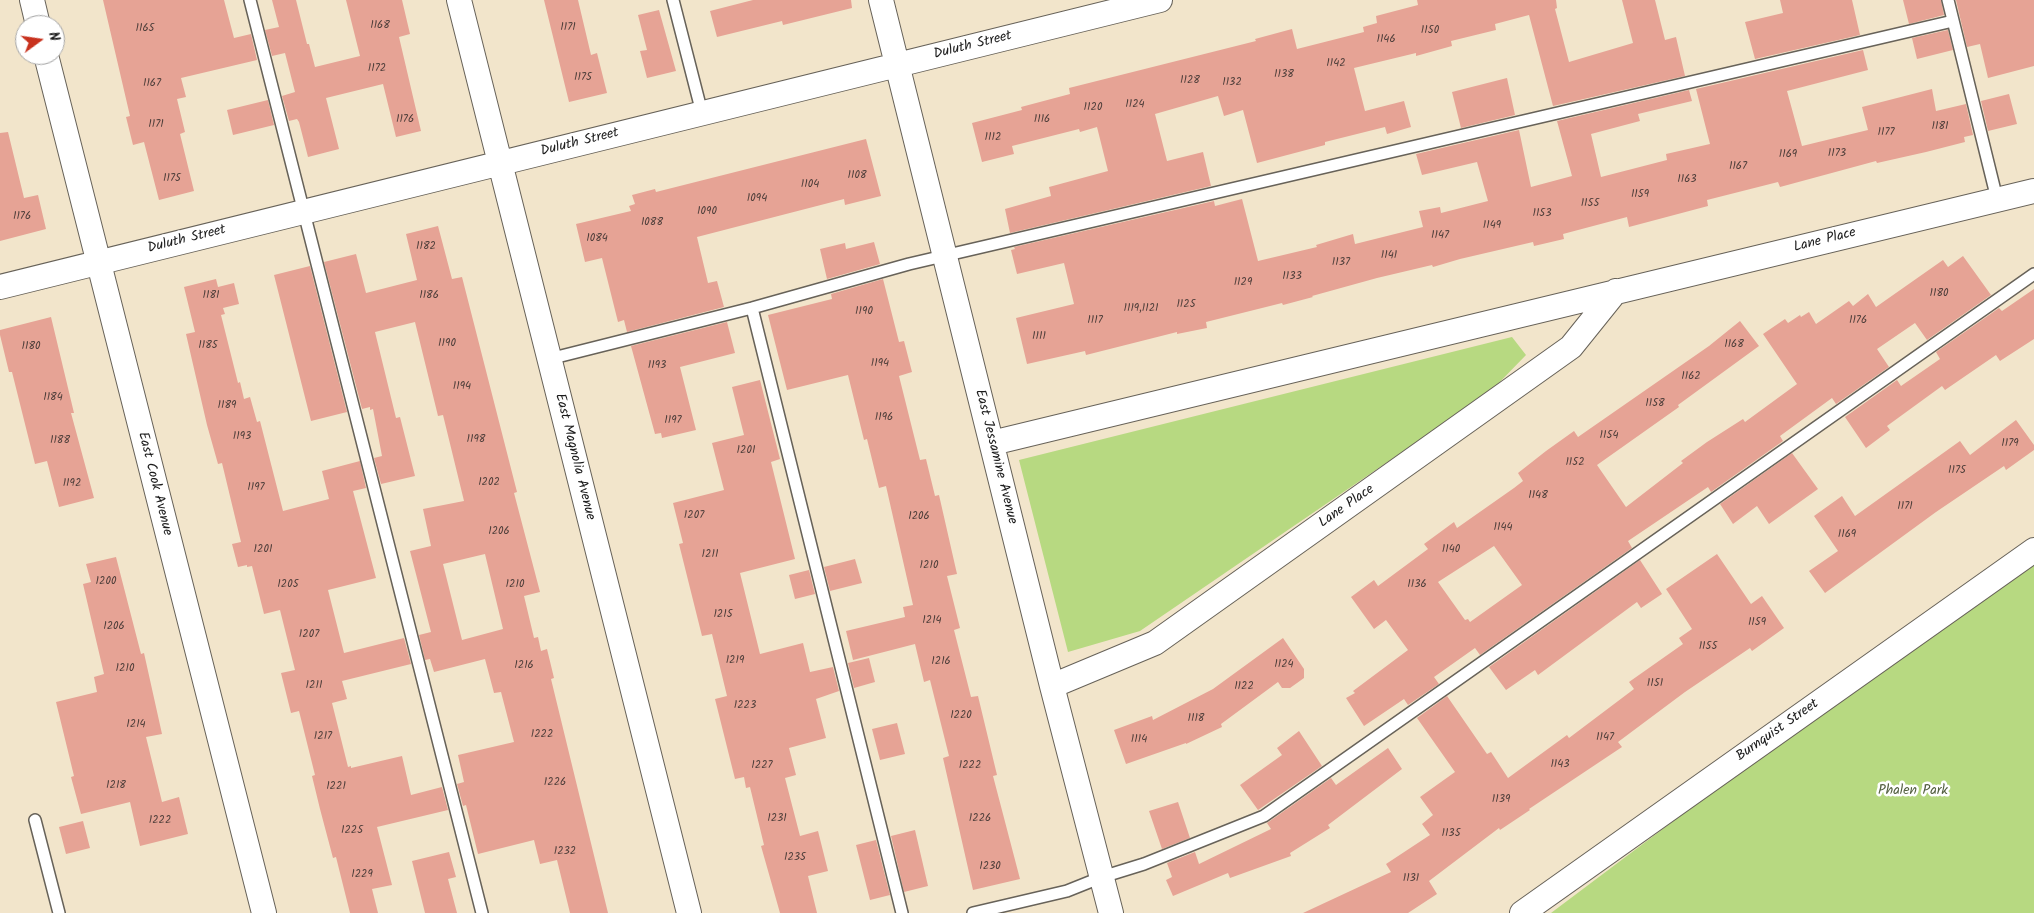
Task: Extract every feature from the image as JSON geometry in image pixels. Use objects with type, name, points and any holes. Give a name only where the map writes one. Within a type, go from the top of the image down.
[{"type":"street","points":[[32,0],[36,15]]},
{"type":"street","name":"East Magnolia Avenue","points":[[459,0],[689,913]]},
{"type":"street","name":"East Jessamine Avenue","points":[[881,0],[1052,686],[1111,913]]},
{"type":"street","name":"Duluth Street","points":[[0,287],[897,65],[1102,7],[1160,0]]},
{"type":"street","name":"East Cook Avenue","points":[[49,65],[264,913]]},
{"type":"street","name":"Lane Place","points":[[992,443],[2034,191]]},
{"type":"street","name":"Lane Place","points":[[1052,686],[1163,638],[1571,347],[1616,291]]},
{"type":"street","name":"Burnquist Street","points":[[1522,913],[2034,550]]},
{"type":"lane","points":[[250,0],[482,913]]},
{"type":"lane","points":[[673,0],[702,113]]},
{"type":"lane","points":[[1948,0],[1997,199]]},
{"type":"lane","points":[[549,359],[752,308],[944,256],[1953,21]]},
{"type":"lane","points":[[973,913],[1066,891],[1144,864],[1264,816],[2034,274]]},
{"type":"lane","points":[[752,308],[902,913]]},
{"type":"lane","points":[[35,820],[59,913]]},
{"type":"green space","points":[[1512,337],[1526,355],[1490,392],[1140,631],[1068,652],[1019,460]]},
{"type":"green space","name":"Phalen Park","points":[[2034,550],[2034,913],[1551,913]]},
{"type":"building","points":[[103,0],[224,0],[234,38],[251,34],[257,60],[181,78],[186,97],[177,99],[185,132],[180,134],[194,191],[159,200],[144,142],[133,145],[126,117],[130,116]]},
{"type":"building","points":[[272,0],[296,0],[315,67],[360,56],[346,0],[402,0],[410,34],[399,37],[421,131],[396,137],[383,84],[326,98],[339,149],[308,157],[299,122],[297,119],[289,121],[282,96],[295,92],[285,53],[272,56],[265,30],[279,27]]},
{"type":"building","points":[[544,0],[578,0],[591,55],[597,53],[607,93],[569,102]]},
{"type":"building","points":[[753,0],[851,0],[852,8],[783,25],[782,21],[717,37],[710,11]]},
{"type":"building","points":[[1417,0],[1556,0],[1557,8],[1555,9],[1569,62],[1633,43],[1622,0],[1655,0],[1665,40],[1676,37],[1685,76],[1553,106],[1529,15],[1495,24],[1496,30],[1451,41],[1452,46],[1416,56],[1416,53],[1354,68],[1365,111],[1404,101],[1411,127],[1387,134],[1385,127],[1325,142],[1325,145],[1257,163],[1243,110],[1224,116],[1218,96],[1155,114],[1167,161],[1203,152],[1211,186],[1010,233],[1005,209],[1051,196],[1049,187],[1108,171],[1097,127],[1080,132],[1079,129],[1012,146],[1014,154],[982,162],[972,123],[1022,110],[1021,107],[1070,94],[1069,88],[1256,41],[1255,39],[1292,29],[1297,49],[1364,32],[1363,27],[1377,23],[1376,16],[1418,5]]},
{"type":"building","points":[[1780,0],[1852,0],[1860,35],[1755,59],[1745,22],[1783,13]]},
{"type":"building","points":[[1903,0],[1941,0],[1944,15],[1909,24]]},
{"type":"building","points":[[1956,0],[2034,0],[2034,66],[1988,78],[1980,44],[1967,47]]},
{"type":"building","points":[[659,10],[676,71],[647,78],[640,51],[647,50],[638,15]]},
{"type":"building","points":[[1948,30],[1953,50],[1917,59],[1912,38]]},
{"type":"building","points":[[1863,50],[1868,70],[1787,91],[1802,146],[1868,130],[1862,107],[1932,89],[1936,111],[1966,104],[1973,135],[1964,137],[1965,142],[1926,152],[1877,163],[1876,161],[1780,187],[1778,182],[1707,200],[1708,206],[1629,227],[1627,217],[1563,234],[1564,239],[1534,246],[1533,242],[1433,267],[1432,265],[1377,278],[1283,305],[1282,303],[1206,322],[1207,328],[1177,334],[1177,332],[1086,355],[1085,351],[1027,364],[1016,318],[1074,304],[1064,263],[1017,274],[1011,250],[1015,249],[1014,247],[1214,201],[1215,206],[1242,199],[1258,261],[1317,247],[1316,245],[1353,234],[1355,244],[1423,227],[1419,211],[1440,207],[1441,213],[1488,201],[1477,162],[1422,175],[1416,154],[1519,130],[1531,187],[1572,176],[1557,121],[1689,90],[1692,101],[1638,114],[1640,121],[1591,134],[1601,177],[1667,160],[1666,154],[1710,144],[1696,89]]},
{"type":"building","points":[[1507,78],[1515,115],[1461,128],[1452,92]]},
{"type":"building","points":[[2009,94],[2017,124],[1988,131],[1981,101]]},
{"type":"building","points":[[268,100],[274,125],[233,135],[227,110]]},
{"type":"building","points":[[8,132],[24,198],[38,195],[46,229],[0,241],[0,133]]},
{"type":"building","points":[[866,139],[881,196],[845,205],[844,199],[697,237],[708,283],[717,281],[724,307],[627,332],[624,320],[618,322],[602,258],[585,262],[576,224],[631,211],[629,206],[635,204],[632,195],[655,189],[656,192]]},
{"type":"building","points":[[438,226],[452,279],[462,277],[517,492],[514,493],[540,592],[524,596],[534,638],[538,637],[541,651],[547,649],[554,678],[551,679],[608,913],[570,913],[557,860],[540,864],[534,840],[478,854],[466,805],[463,806],[457,784],[464,782],[458,755],[514,742],[501,692],[494,693],[485,659],[434,672],[430,659],[425,660],[419,635],[431,632],[410,551],[431,546],[423,509],[464,501],[443,415],[438,416],[415,322],[375,332],[396,418],[400,417],[415,476],[381,484],[374,458],[382,456],[373,409],[370,410],[370,407],[362,409],[324,262],[356,254],[366,293],[417,280],[406,234]],"holes":[[[485,554],[503,629],[462,640],[443,564]]]},
{"type":"building","points":[[874,242],[880,264],[827,279],[820,249],[845,243],[846,249]]},
{"type":"building","points":[[1963,256],[1991,295],[1927,340],[1915,323],[1877,349],[1889,367],[1836,404],[1832,398],[1780,436],[1783,441],[1711,492],[1708,487],[1628,541],[1632,548],[1480,655],[1475,648],[1434,677],[1439,684],[1408,705],[1404,699],[1364,726],[1346,698],[1355,693],[1353,691],[1408,650],[1386,620],[1374,629],[1351,597],[1374,580],[1378,586],[1428,549],[1424,544],[1454,522],[1457,528],[1523,481],[1518,473],[1546,451],[1574,431],[1578,437],[1709,346],[1740,321],[1759,346],[1678,405],[1679,407],[1597,465],[1626,507],[1707,442],[1743,419],[1745,422],[1797,384],[1763,334],[1785,319],[1788,323],[1800,315],[1801,317],[1809,312],[1816,324],[1849,301],[1853,306],[1868,294],[1876,307],[1943,260],[1948,267]],"holes":[[[1494,546],[1522,585],[1470,622],[1468,619],[1465,620],[1438,582]]]},
{"type":"building","points":[[310,266],[347,412],[311,421],[274,275]]},
{"type":"building","points":[[216,279],[218,287],[234,283],[239,304],[223,308],[225,314],[221,315],[238,383],[240,382],[244,399],[250,397],[257,422],[260,421],[283,511],[329,499],[322,471],[360,461],[366,488],[353,491],[376,578],[328,590],[344,653],[404,638],[411,664],[342,681],[347,699],[332,703],[348,767],[351,766],[351,768],[402,756],[411,795],[442,787],[448,810],[377,827],[392,885],[372,889],[378,913],[350,913],[336,857],[333,858],[320,809],[312,776],[315,775],[299,711],[291,713],[281,673],[295,670],[280,610],[264,614],[252,566],[238,567],[232,544],[241,542],[222,463],[218,464],[207,425],[186,334],[195,332],[184,287]]},
{"type":"building","points":[[883,279],[899,342],[904,341],[912,372],[899,376],[920,460],[926,459],[935,496],[939,495],[957,574],[947,576],[960,628],[954,630],[971,697],[978,696],[997,775],[993,776],[1020,879],[973,890],[943,758],[949,756],[930,680],[924,682],[915,644],[853,660],[846,631],[905,617],[903,607],[913,605],[886,486],[879,488],[867,439],[864,440],[848,375],[787,390],[768,315],[832,299],[831,294]]},
{"type":"building","points":[[2034,289],[2034,339],[2000,361],[1996,355],[1945,390],[1942,386],[1887,426],[1890,430],[1866,448],[1845,417],[1897,380],[1901,386],[1940,359],[1936,352],[1999,308],[2002,311]]},
{"type":"building","points":[[51,317],[74,413],[71,413],[94,498],[59,507],[47,461],[35,464],[12,372],[9,372],[0,335],[0,330]]},
{"type":"building","points":[[727,322],[735,353],[680,367],[696,430],[662,438],[661,433],[655,434],[631,346]]},
{"type":"building","points":[[760,380],[780,459],[771,462],[795,559],[740,573],[760,654],[803,643],[810,672],[833,667],[839,691],[816,699],[826,738],[789,748],[796,775],[785,778],[800,836],[818,831],[828,871],[808,876],[817,913],[780,913],[761,846],[764,845],[750,787],[746,788],[744,777],[735,779],[715,699],[727,696],[712,634],[702,636],[679,544],[683,543],[673,503],[724,490],[712,443],[744,435],[732,387]]},
{"type":"building","points":[[2016,420],[2034,445],[2034,450],[2006,470],[2004,466],[1936,512],[1825,593],[1809,571],[1838,551],[1814,516],[1842,496],[1855,516],[1960,441],[1970,455]]},
{"type":"building","points":[[1792,453],[1818,489],[1769,524],[1757,506],[1733,524],[1720,504]]},
{"type":"building","points":[[1717,554],[1751,604],[1762,596],[1784,628],[1752,651],[1750,648],[1685,692],[1618,742],[1622,747],[1500,830],[1499,828],[1429,881],[1437,894],[1408,913],[1303,913],[1391,872],[1386,864],[1430,835],[1422,824],[1433,815],[1420,797],[1455,772],[1417,718],[1447,696],[1487,754],[1491,752],[1508,778],[1567,735],[1569,738],[1634,689],[1629,682],[1683,644],[1679,638],[1692,629],[1666,589]]},
{"type":"building","points":[[116,557],[141,654],[144,653],[162,734],[146,737],[162,802],[179,797],[188,834],[140,846],[130,802],[81,814],[71,777],[74,776],[56,702],[97,692],[94,677],[104,674],[83,584],[91,582],[86,564]]},
{"type":"building","points":[[855,559],[862,583],[830,591],[824,567]]},
{"type":"building","points":[[1640,560],[1662,594],[1641,608],[1637,602],[1538,675],[1535,670],[1506,690],[1489,667]]},
{"type":"building","points":[[809,570],[815,594],[795,599],[789,575]]},
{"type":"building","points":[[1283,638],[1304,669],[1304,678],[1290,688],[1282,688],[1278,682],[1221,724],[1222,727],[1186,744],[1126,764],[1114,730],[1152,716],[1153,720],[1213,689]]},
{"type":"building","points":[[869,658],[875,682],[854,688],[848,663]]},
{"type":"building","points":[[897,723],[905,754],[880,760],[872,729]]},
{"type":"building","points":[[1299,731],[1322,766],[1258,810],[1240,785],[1282,755],[1277,748]]},
{"type":"building","points":[[1388,748],[1402,769],[1328,825],[1330,828],[1290,853],[1291,856],[1230,878],[1228,873],[1173,896],[1166,880],[1172,877],[1167,863],[1195,852],[1199,864],[1271,829],[1267,823],[1331,778],[1336,785]]},
{"type":"building","points":[[1178,802],[1190,838],[1162,849],[1149,811]]},
{"type":"building","points":[[83,821],[90,848],[66,854],[59,827]]},
{"type":"building","points":[[915,830],[928,886],[904,892],[891,836]]},
{"type":"building","points":[[876,840],[890,895],[870,900],[856,845]]},
{"type":"building","points":[[449,852],[456,877],[448,879],[457,913],[425,913],[412,861]]}]
